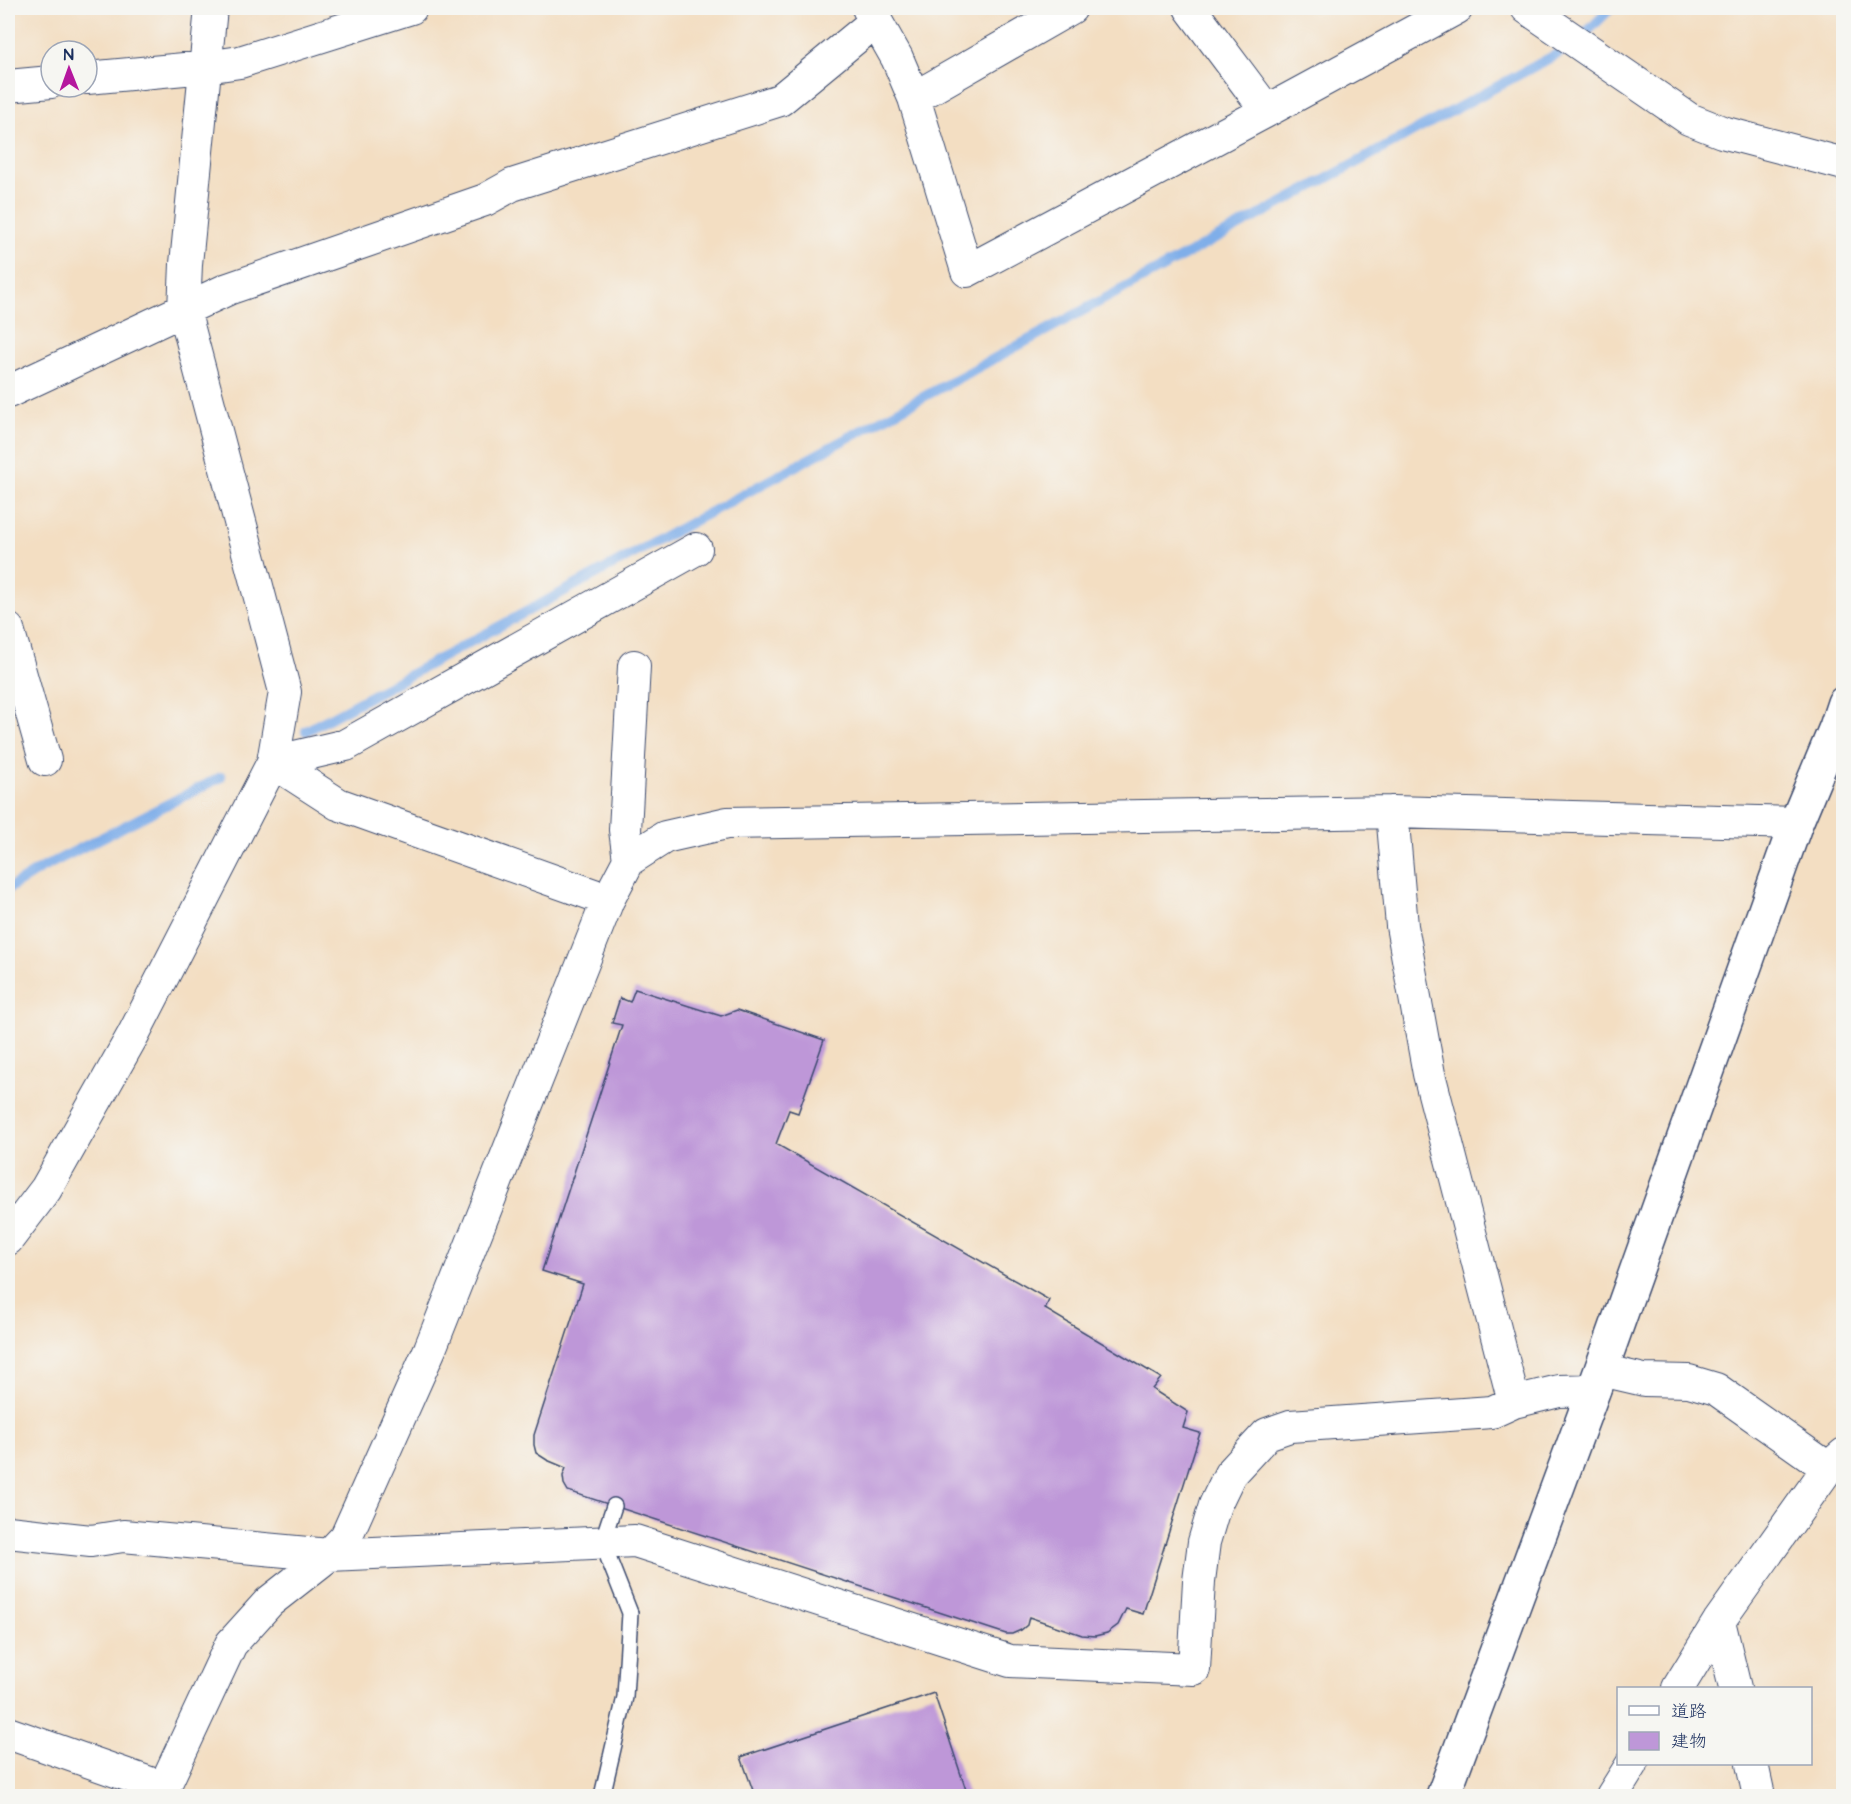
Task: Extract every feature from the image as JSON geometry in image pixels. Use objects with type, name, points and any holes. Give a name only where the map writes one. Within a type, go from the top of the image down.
[{"type":"street","points":[[8,1239],[46,1189],[134,1035],[273,762],[285,692],[184,310],[187,252],[211,8]]},
{"type":"street","points":[[99,77],[240,62],[411,8]]},
{"type":"street","points":[[914,98],[1071,8]]},
{"type":"street","points":[[1190,8],[1267,111]]},
{"type":"street","points":[[8,392],[228,290],[485,200],[512,185],[780,100],[872,14],[897,58],[914,98],[967,271],[1457,8]]},
{"type":"street","points":[[1527,8],[1689,119],[1722,132],[1844,164]]},
{"type":"street","points":[[8,86],[39,83]]},
{"type":"street","points":[[273,762],[346,745],[696,549]]},
{"type":"street","points":[[8,629],[45,760]]},
{"type":"street","points":[[629,860],[625,830],[634,666]]},
{"type":"street","points":[[1443,1797],[1597,1380],[1796,823],[1841,719]]},
{"type":"street","points":[[273,762],[338,804],[608,900]]},
{"type":"street","points":[[1392,812],[1402,926],[1429,1074],[1514,1402]]},
{"type":"street","points":[[8,1733],[162,1792],[231,1644],[269,1602],[329,1555],[346,1537],[430,1349],[608,900],[629,860],[665,837],[727,823],[1392,812],[1796,823]]},
{"type":"street","points":[[8,1532],[91,1541],[123,1536],[329,1555],[636,1541],[1010,1660],[1194,1669],[1198,1581],[1204,1542],[1215,1505],[1230,1474],[1267,1434],[1290,1426],[1492,1412],[1514,1402],[1597,1380],[1689,1381],[1716,1389],[1835,1472],[1719,1621],[1679,1687]]},
{"type":"street","points":[[1719,1621],[1735,1687]]},
{"type":"street","points":[[1612,1797],[1631,1765]]},
{"type":"street","points":[[1752,1765],[1760,1797]]},
{"type":"lane","points":[[602,1797],[625,1697],[630,1613],[602,1542],[614,1506]]},
{"type":"building","points":[[635,989],[721,1016],[737,1010],[824,1040],[798,1113],[789,1110],[776,1144],[1049,1300],[1045,1309],[1161,1378],[1152,1389],[1188,1412],[1183,1428],[1200,1433],[1143,1614],[1126,1609],[1118,1625],[1107,1633],[1095,1636],[1082,1635],[1029,1617],[1027,1625],[1021,1630],[1006,1634],[568,1491],[563,1476],[566,1468],[536,1453],[534,1435],[583,1284],[542,1271],[622,1025],[612,1023],[620,998],[630,1002]]},
{"type":"building","points":[[934,1693],[968,1796],[755,1796],[741,1757]]},
{"type":"waterway","points":[[306,731],[1559,53],[1590,29],[1611,8]]},
{"type":"waterway","points":[[8,889],[40,869],[221,777]]}]
